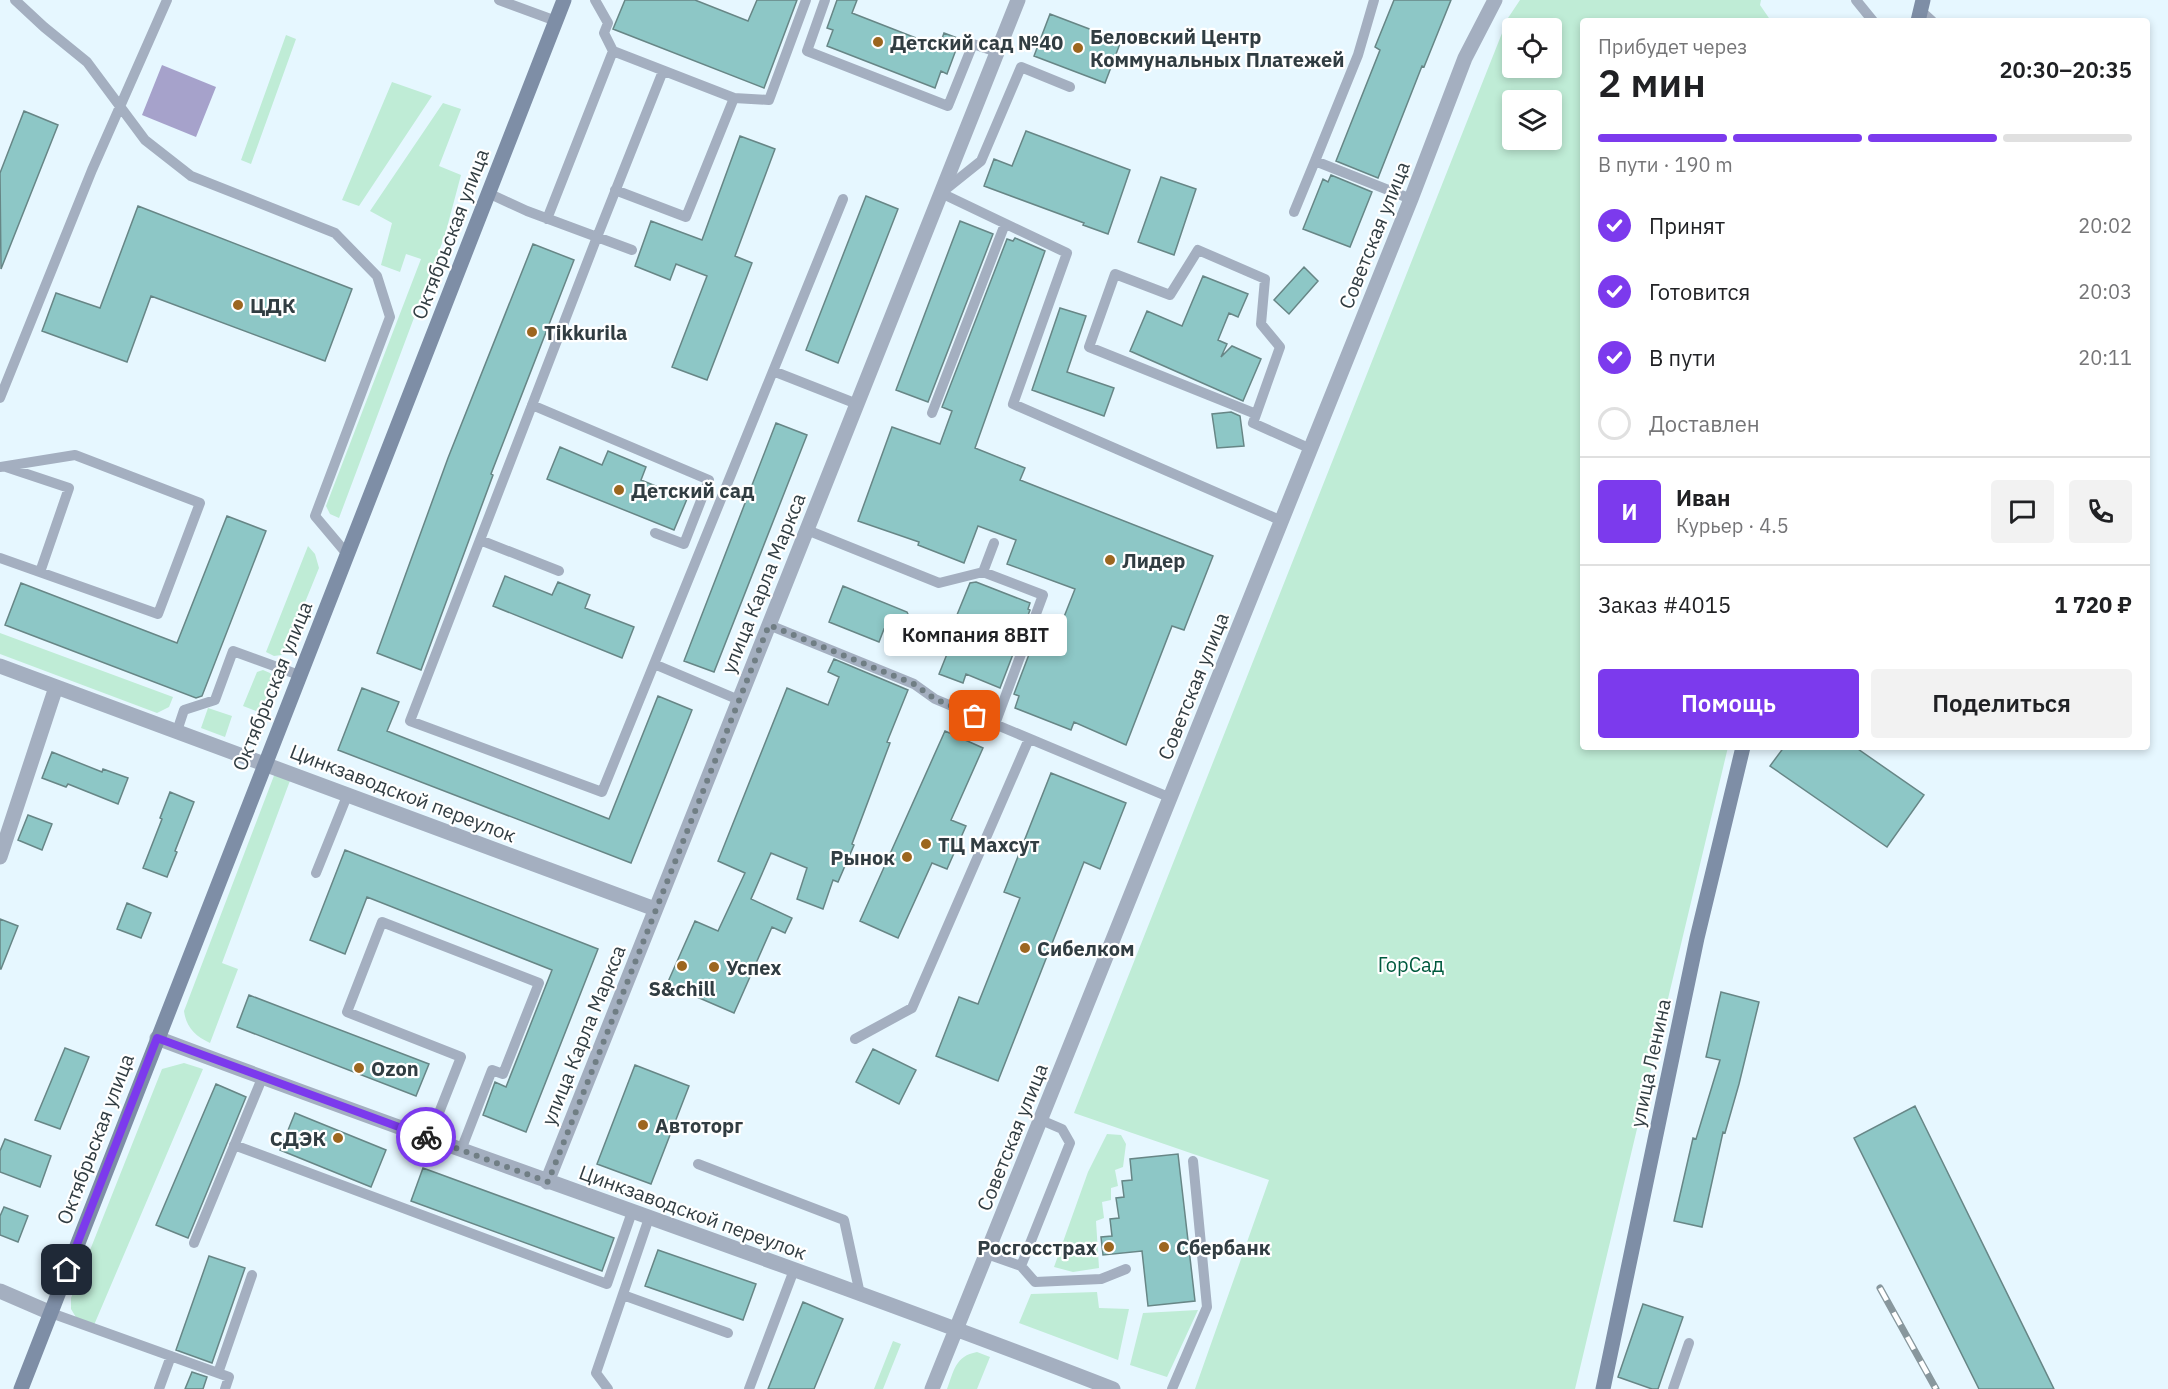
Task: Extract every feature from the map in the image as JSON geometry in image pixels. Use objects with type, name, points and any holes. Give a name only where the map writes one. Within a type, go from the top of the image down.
[{"type":"street","name":"Октябрьская улица","points":[[21,1389],[564,0]]},
{"type":"street","name":"улица Карла Маркса","points":[[548,1182],[1018,0]]},
{"type":"street","name":"Советская улица","points":[[932,1389],[1311,449],[1465,57],[1495,0]]},
{"type":"street","name":"Цинкзаводской переулок","points":[[0,666],[655,909]]},
{"type":"street","points":[[0,857],[56,687]]},
{"type":"street","name":"улица Ленина","points":[[1603,1389],[1697,938],[1742,750]]},
{"type":"street","name":"Цинкзаводской переулок","points":[[157,1038],[548,1182],[956,1328],[1113,1389]]},
{"type":"street","points":[[0,1291],[51,1312]]},
{"type":"lane","points":[[15,0],[87,62],[145,140],[191,176],[335,233],[377,276],[390,318],[315,516],[347,554]]},
{"type":"lane","points":[[0,398],[92,170],[167,0]]},
{"type":"lane","points":[[499,0],[556,21]]},
{"type":"lane","points":[[595,0],[608,22],[604,33],[613,51],[734,98],[769,100],[806,0]]},
{"type":"lane","points":[[825,0],[807,51],[948,106],[974,44],[997,52]]},
{"type":"lane","points":[[1294,212],[1358,56],[1374,0]]},
{"type":"lane","points":[[1856,0],[1871,18]]},
{"type":"lane","points":[[547,219],[613,51]]},
{"type":"lane","points":[[1070,87],[1021,67],[981,161],[941,193],[1067,253],[1013,404],[1282,521]]},
{"type":"lane","points":[[663,71],[410,721],[602,792],[843,199]]},
{"type":"lane","points":[[615,190],[686,217],[734,98]]},
{"type":"lane","points":[[1315,160],[1411,199]]},
{"type":"lane","points":[[488,193],[547,219],[632,250]]},
{"type":"lane","points":[[932,413],[1005,224]]},
{"type":"lane","points":[[1256,414],[1089,347],[1115,274],[1170,295],[1198,250],[1265,279],[1261,324],[1280,347],[1253,423],[1311,449]]},
{"type":"lane","points":[[773,371],[857,404]]},
{"type":"lane","points":[[532,405],[709,480],[684,544],[655,533]]},
{"type":"lane","points":[[0,558],[158,614],[200,503],[75,455],[2,467]]},
{"type":"lane","points":[[2,467],[69,488],[40,572]]},
{"type":"lane","points":[[807,530],[939,583],[983,572],[1043,595],[995,724]]},
{"type":"lane","points":[[480,540],[559,571]]},
{"type":"lane","points":[[983,572],[994,543]]},
{"type":"lane","points":[[769,625],[914,684],[935,699],[1171,798]]},
{"type":"lane","points":[[177,731],[184,710],[215,700],[233,651],[299,675]]},
{"type":"lane","points":[[654,664],[739,700]]},
{"type":"lane","points":[[855,1040],[912,1008],[1029,739]]},
{"type":"lane","points":[[316,873],[347,796]]},
{"type":"lane","points":[[429,1138],[461,1057],[347,1012],[382,922],[539,983],[503,1074],[492,1070],[461,1150]]},
{"type":"lane","points":[[194,1243],[263,1077]]},
{"type":"lane","points":[[1021,1266],[1071,1143],[1062,1129],[1041,1120]]},
{"type":"lane","points":[[234,1145],[607,1284],[632,1212]]},
{"type":"lane","points":[[1172,1389],[1207,1306],[1192,1161]]},
{"type":"lane","points":[[698,1164],[844,1220],[860,1294]]},
{"type":"lane","points":[[608,1389],[596,1373],[649,1218]]},
{"type":"lane","points":[[987,1254],[1021,1266],[1035,1282],[1101,1278],[1126,1269]]},
{"type":"lane","points":[[750,1389],[794,1270]]},
{"type":"lane","points":[[218,1373],[252,1275]]},
{"type":"lane","points":[[623,1294],[728,1333]]},
{"type":"lane","points":[[51,1312],[229,1377],[236,1389]]},
{"type":"lane","points":[[1673,1389],[1689,1343]]},
{"type":"lane","points":[[159,1389],[171,1356]]},
{"type":"lane","points":[[225,1389],[229,1377]]},
{"type":"green space","name":"ГорСад","points":[[1520,0],[1761,0],[1760,5],[1769,18],[1580,18],[1580,750],[1727,750],[1575,1389],[1195,1389],[1269,1180],[1074,1113],[1502,33],[1502,78],[1562,78],[1562,18],[1508,18]]},
{"type":"green space","points":[[286,35],[296,39],[251,164],[241,160]]},
{"type":"green space","points":[[392,82],[432,96],[359,206],[342,200]]},
{"type":"green space","points":[[443,103],[461,109],[439,166],[461,175],[445,235],[339,518],[330,514],[326,506],[421,259],[406,254],[400,272],[381,265],[392,223],[370,211]]},
{"type":"green space","points":[[308,546],[315,554],[319,568],[286,649],[281,655],[274,656],[266,652]]},
{"type":"green space","points":[[0,633],[173,697],[169,707],[157,713],[0,654]]},
{"type":"green space","points":[[263,670],[270,673],[274,680],[261,713],[243,706],[257,672]]},
{"type":"green space","points":[[208,708],[232,716],[225,737],[201,728]]},
{"type":"green space","points":[[275,773],[291,778],[222,963],[238,969],[210,1043],[192,1030],[184,1011]]},
{"type":"green space","points":[[184,1063],[203,1069],[94,1325],[77,1319],[71,1309],[71,1298],[162,1069]]},
{"type":"green space","points":[[1107,1134],[1121,1135],[1126,1144],[1123,1167],[1115,1170],[1118,1186],[1111,1188],[1111,1200],[1102,1202],[1104,1218],[1096,1221],[1099,1268],[1073,1272],[1054,1267],[1088,1172]]},
{"type":"green space","points":[[1097,1292],[1099,1308],[1129,1309],[1118,1360],[1019,1323],[1031,1294]]},
{"type":"green space","points":[[1198,1310],[1167,1377],[1130,1365],[1143,1313]]},
{"type":"green space","points":[[893,1341],[901,1344],[883,1389],[874,1389]]},
{"type":"green space","points":[[977,1352],[990,1357],[977,1389],[947,1389],[956,1365],[964,1357]]},
{"type":"shaded area","points":[[162,65],[216,87],[196,137],[142,115]]},
{"type":"building","points":[[625,0],[695,0],[748,21],[757,0],[797,0],[764,88],[613,29]]},
{"type":"building","name":"Детский сад №40","points":[[837,0],[857,0],[852,13],[939,47],[944,33],[960,39],[947,74],[941,71],[935,88],[827,46],[833,30],[827,28]]},
{"type":"building","points":[[1394,0],[1451,0],[1378,178],[1336,161],[1380,50],[1375,47]]},
{"type":"building","name":"Беловский Центр Коммунальных Платежей","points":[[1050,14],[1121,41],[1105,83],[1034,56]]},
{"type":"building","points":[[24,111],[58,125],[1,269],[0,173]]},
{"type":"building","points":[[1026,131],[1130,170],[1108,234],[984,186],[994,159],[1012,166]]},
{"type":"building","points":[[740,136],[775,149],[735,256],[752,263],[707,380],[672,367],[707,276],[676,264],[670,280],[635,266],[651,221],[702,240]]},
{"type":"building","points":[[1331,175],[1372,192],[1350,247],[1303,229],[1323,179],[1328,182]]},
{"type":"building","points":[[1161,177],[1196,189],[1174,255],[1138,242]]},
{"type":"building","points":[[866,196],[898,209],[838,363],[806,350]]},
{"type":"building","points":[[138,206],[352,289],[325,361],[151,296],[127,362],[42,331],[56,293],[100,308]]},
{"type":"building","points":[[960,221],[993,234],[928,402],[896,390]]},
{"type":"building","points":[[1015,238],[1045,251],[975,448],[1025,468],[1020,480],[1213,556],[1184,630],[1172,626],[1126,745],[1074,722],[1071,730],[1015,708],[1019,696],[1014,694],[1044,615],[1062,622],[1075,589],[1007,564],[1016,540],[978,526],[964,563],[918,545],[919,542],[858,521],[892,427],[940,444],[952,411],[942,407],[1007,239],[1013,241]]},
{"type":"building","points":[[533,244],[574,260],[491,474],[493,475],[421,670],[377,653],[448,458]]},
{"type":"building","points":[[1304,267],[1318,281],[1289,314],[1274,300]]},
{"type":"building","points":[[1203,276],[1248,294],[1238,317],[1229,313],[1218,340],[1227,344],[1221,357],[1232,346],[1261,359],[1243,401],[1130,351],[1147,311],[1182,326]]},
{"type":"building","points":[[1060,308],[1086,316],[1067,372],[1114,388],[1104,416],[1032,390]]},
{"type":"building","points":[[1231,412],[1240,416],[1244,446],[1217,448],[1212,414]]},
{"type":"building","points":[[776,423],[807,435],[714,672],[684,661]]},
{"type":"building","name":"Детский сад","points":[[560,447],[602,465],[608,451],[646,467],[641,480],[687,499],[674,530],[547,479]]},
{"type":"building","points":[[227,516],[266,531],[202,696],[196,698],[5,625],[21,583],[177,643]]},
{"type":"building","points":[[505,576],[552,595],[558,582],[590,595],[585,608],[634,627],[622,658],[493,606]]},
{"type":"building","points":[[976,582],[1030,603],[1028,609],[1030,610],[1000,688],[966,674],[963,683],[939,674],[955,634],[950,632],[970,583]]},
{"type":"building","points":[[843,586],[907,612],[915,629],[901,635],[884,629],[879,642],[829,622]]},
{"type":"building","points":[[834,659],[908,690],[887,742],[890,743],[852,844],[854,845],[838,882],[833,880],[823,909],[797,899],[807,868],[771,853],[751,899],[792,918],[785,933],[772,927],[734,1013],[667,984],[695,921],[718,931],[745,873],[718,861],[787,688],[828,705],[839,677],[828,672]]},
{"type":"building","points":[[362,688],[399,702],[387,731],[609,819],[658,696],[692,710],[631,863],[338,750]]},
{"type":"building","name":"ТЦ Махсут","points":[[945,731],[983,748],[951,820],[966,826],[947,869],[932,863],[898,938],[860,921]]},
{"type":"building","points":[[1782,750],[1859,750],[1924,795],[1887,847],[1770,766]]},
{"type":"building","points":[[52,752],[102,772],[103,769],[128,778],[118,804],[68,784],[66,787],[42,778]]},
{"type":"building","name":"Сибелком","points":[[1051,773],[1126,803],[1100,869],[1084,862],[998,1081],[936,1056],[959,997],[978,1004],[1020,898],[1004,892]]},
{"type":"building","points":[[170,792],[194,802],[167,877],[143,868]]},
{"type":"building","points":[[28,815],[52,824],[42,850],[18,840]]},
{"type":"building","points":[[345,850],[598,949],[526,1132],[483,1115],[495,1082],[506,1087],[552,970],[367,897],[345,954],[310,940]]},
{"type":"building","points":[[127,903],[151,913],[141,938],[117,929]]},
{"type":"building","points":[[0,919],[18,926],[1,969],[0,969]]},
{"type":"building","points":[[1721,992],[1759,1002],[1739,1084],[1725,1133],[1723,1132],[1702,1227],[1674,1221],[1693,1138],[1696,1139],[1720,1060],[1706,1057]]},
{"type":"building","points":[[249,995],[429,1064],[416,1096],[237,1027]]},
{"type":"building","points":[[65,1048],[89,1057],[60,1129],[35,1120]]},
{"type":"building","points":[[873,1049],[916,1070],[899,1104],[856,1082]]},
{"type":"building","name":"Автоторг","points":[[635,1065],[689,1086],[651,1184],[597,1164]]},
{"type":"building","points":[[216,1084],[246,1097],[188,1238],[156,1225]]},
{"type":"building","points":[[1915,1106],[2054,1389],[1979,1389],[1854,1138]]},
{"type":"building","points":[[295,1113],[386,1150],[371,1187],[280,1150]]},
{"type":"building","points":[[5,1139],[51,1156],[40,1187],[0,1172],[0,1151]]},
{"type":"building","points":[[1178,1154],[1195,1301],[1148,1306],[1142,1251],[1103,1255],[1101,1237],[1112,1236],[1110,1219],[1119,1218],[1116,1198],[1124,1197],[1122,1181],[1132,1180],[1130,1159]]},
{"type":"building","points":[[423,1168],[614,1238],[602,1271],[411,1201]]},
{"type":"building","points":[[4,1207],[28,1216],[18,1242],[0,1235],[0,1216]]},
{"type":"building","points":[[658,1250],[756,1284],[743,1320],[645,1286]]},
{"type":"building","points":[[209,1256],[245,1268],[212,1363],[176,1350]]},
{"type":"building","points":[[803,1302],[843,1319],[814,1389],[768,1389]]},
{"type":"building","points":[[1643,1304],[1683,1317],[1658,1389],[1618,1377]]},
{"type":"building","points":[[192,1372],[207,1377],[203,1389],[185,1389]]},
{"type":"railway","points":[[1880,1288],[1936,1389]]},
{"type":"way so far","points":[[426,1137],[548,1182],[769,625],[914,684],[935,699],[975,716]]},
{"type":"place","name":"Детский сад №40","points":[[878,42]]},
{"type":"place","name":"Беловский Центр Коммунальных Платежей","points":[[1078,48]]},
{"type":"place","name":"ЦДК","points":[[238,305]]},
{"type":"place","name":"Tikkurila","points":[[532,332]]},
{"type":"place","name":"Детский сад","points":[[619,490]]},
{"type":"place","name":"Лидер","points":[[1110,560]]},
{"type":"place","name":"Компания 8BIT","points":[[975,716]]},
{"type":"place","name":"ТЦ Махсут","points":[[926,844]]},
{"type":"place","name":"Рынок","points":[[907,857]]},
{"type":"place","name":"Сибелком","points":[[1025,948]]},
{"type":"place","name":"S&chill","points":[[682,966]]},
{"type":"place","name":"Успех","points":[[714,967]]},
{"type":"place","name":"Ozon","points":[[359,1068]]},
{"type":"place","name":"Автоторг","points":[[643,1125]]},
{"type":"place","name":"СДЭК","points":[[338,1138]]},
{"type":"place","name":"Росгосстрах","points":[[1109,1247]]},
{"type":"place","name":"Сбербанк","points":[[1164,1247]]},
{"type":"route","points":[[67,1270],[157,1038],[426,1137]]}]
